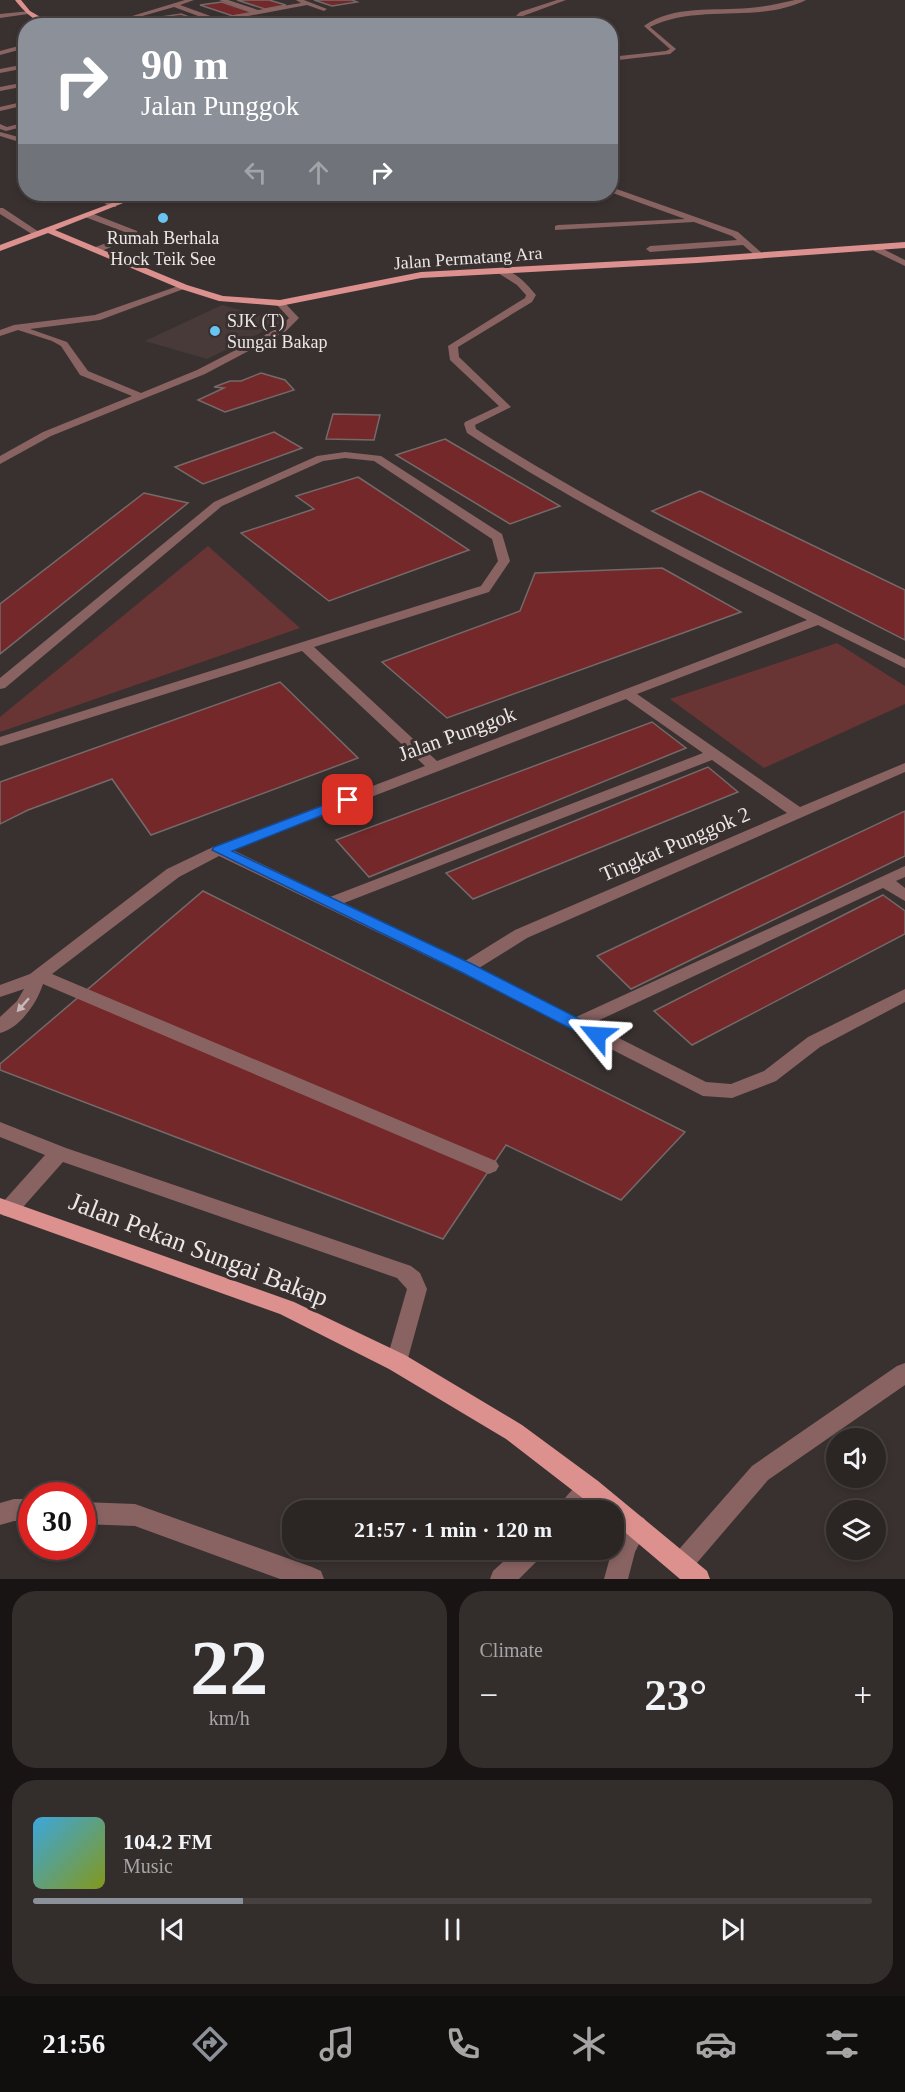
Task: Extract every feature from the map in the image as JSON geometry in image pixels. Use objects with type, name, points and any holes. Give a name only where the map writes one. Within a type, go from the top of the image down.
[{"type":"main road","points":[[18,0],[28,12],[39,18]]},
{"type":"main road","points":[[0,248],[124,201]]},
{"type":"main road","name":"Jalan Permatang Ara","points":[[48,230],[184,287],[222,299],[280,303],[421,274],[761,256],[877,249],[905,245]]},
{"type":"main road","name":"Jalan Pekan Sungai Bakap","points":[[4,1207],[287,1308],[397,1362],[514,1432],[590,1488],[690,1571]]},
{"type":"street","points":[[130,18],[191,0]]},
{"type":"street","points":[[222,0],[260,13]]},
{"type":"street","points":[[299,0],[324,9]]},
{"type":"street","points":[[522,18],[519,16],[522,12],[563,0]]},
{"type":"street","points":[[618,58],[668,53],[673,49],[670,42],[650,31],[647,26],[668,17],[695,12],[760,9],[803,0]]},
{"type":"street","points":[[229,18],[308,3]]},
{"type":"street","points":[[175,5],[211,18]]},
{"type":"street","points":[[0,16],[28,12]]},
{"type":"street","points":[[0,53],[18,48]]},
{"type":"street","points":[[0,65],[8,69]]},
{"type":"street","points":[[0,71],[18,67]]},
{"type":"street","points":[[0,89],[18,86]]},
{"type":"street","points":[[0,109],[18,106]]},
{"type":"street","points":[[0,126],[6,129],[18,126]]},
{"type":"street","points":[[0,134],[18,140]]},
{"type":"street","points":[[618,191],[735,234],[761,256]]},
{"type":"street","points":[[107,201],[113,205]]},
{"type":"street","points":[[0,210],[38,234]]},
{"type":"street","points":[[88,215],[134,233],[134,236],[96,250]]},
{"type":"street","points":[[558,228],[699,220]]},
{"type":"street","points":[[650,249],[747,242]]},
{"type":"street","points":[[877,249],[905,264]]},
{"type":"street","points":[[501,271],[520,283],[531,295],[529,300],[453,346],[454,358],[506,407],[476,419],[469,424],[471,431],[665,544],[905,664]]},
{"type":"street","points":[[0,333],[14,328],[97,318],[184,287]]},
{"type":"street","points":[[0,461],[47,434],[201,372],[283,329],[294,318],[280,303]]},
{"type":"street","points":[[14,328],[55,339],[64,344],[84,373],[140,396]]},
{"type":"street","points":[[0,685],[218,504],[321,458],[345,455],[377,458],[498,537],[504,561],[485,589],[306,647],[4,738]]},
{"type":"street","name":"Jalan Punggok","points":[[0,991],[37,976],[173,873],[219,850],[434,766],[629,695],[819,620]]},
{"type":"street","points":[[306,647],[434,766]]},
{"type":"street","points":[[629,695],[798,813]]},
{"type":"street","points":[[329,903],[714,754]]},
{"type":"street","name":"Tingkat Punggok 2","points":[[466,968],[521,933],[905,767]]},
{"type":"street","points":[[219,850],[466,968],[703,1089],[732,1091],[770,1076],[814,1042],[905,995]]},
{"type":"street","points":[[576,1024],[905,871]]},
{"type":"street","points":[[885,881],[905,897]]},
{"type":"street","points":[[37,976],[489,1166]]},
{"type":"street","name":"Jalan Punggok","points":[[0,1027],[21,1009],[33,993],[37,976]]},
{"type":"street","points":[[0,1129],[59,1153],[404,1272],[413,1279],[417,1289],[397,1362]]},
{"type":"street","points":[[4,1207],[59,1153]]},
{"type":"street","points":[[690,1571],[760,1473],[905,1373]]},
{"type":"street","points":[[579,1500],[590,1488]]},
{"type":"street","points":[[0,1514],[18,1510]]},
{"type":"street","points":[[96,1514],[135,1515],[312,1579]]},
{"type":"street","points":[[616,1579],[624,1549],[636,1526]]},
{"type":"street","points":[[502,1579],[522,1560]]},
{"type":"shaded area","name":"SJK (T) Sungai Bakap","points":[[222,305],[283,322],[207,359],[145,341]]},
{"type":"shaded area","points":[[208,546],[300,628],[0,732],[0,717]]},
{"type":"shaded area","points":[[837,643],[905,686],[905,704],[764,768],[670,699]]},
{"type":"building","points":[[237,0],[269,0],[286,5],[265,9]]},
{"type":"building","points":[[314,0],[352,0],[357,2],[332,6]]},
{"type":"building","points":[[222,2],[254,13],[233,16],[200,5]]},
{"type":"building","points":[[181,14],[192,18],[154,18]]},
{"type":"building","points":[[261,373],[285,380],[294,390],[225,412],[198,400],[224,388],[214,387],[230,381],[241,381]]},
{"type":"building","points":[[333,414],[380,415],[374,440],[326,439]]},
{"type":"building","points":[[274,432],[302,448],[203,484],[175,467]]},
{"type":"building","points":[[445,439],[560,506],[510,524],[396,455]]},
{"type":"building","points":[[358,477],[469,550],[329,601],[241,533],[314,509],[296,496]]},
{"type":"building","points":[[700,491],[905,590],[905,640],[652,511]]},
{"type":"building","points":[[144,493],[188,503],[0,654],[0,604]]},
{"type":"building","points":[[662,568],[741,612],[447,718],[382,662],[520,611],[535,573]]},
{"type":"building","points":[[280,682],[358,758],[151,835],[112,779],[28,810],[0,824],[0,782]]},
{"type":"building","points":[[652,722],[686,748],[369,877],[336,840]]},
{"type":"building","points":[[708,767],[738,792],[473,899],[446,873]]},
{"type":"building","points":[[905,811],[905,856],[631,989],[597,956]]},
{"type":"building","points":[[203,891],[685,1132],[621,1200],[506,1145],[443,1239],[0,1070],[0,1064]]},
{"type":"building","points":[[883,895],[905,911],[905,934],[692,1045],[654,1011]]},
{"type":"place","name":"Rumah Berhala Hock Teik See","points":[[163,218]]},
{"type":"place","name":"SJK (T) Sungai Bakap","points":[[215,331]]},
{"type":"route","points":[[348,800],[219,850],[466,968],[597,1035]]}]
